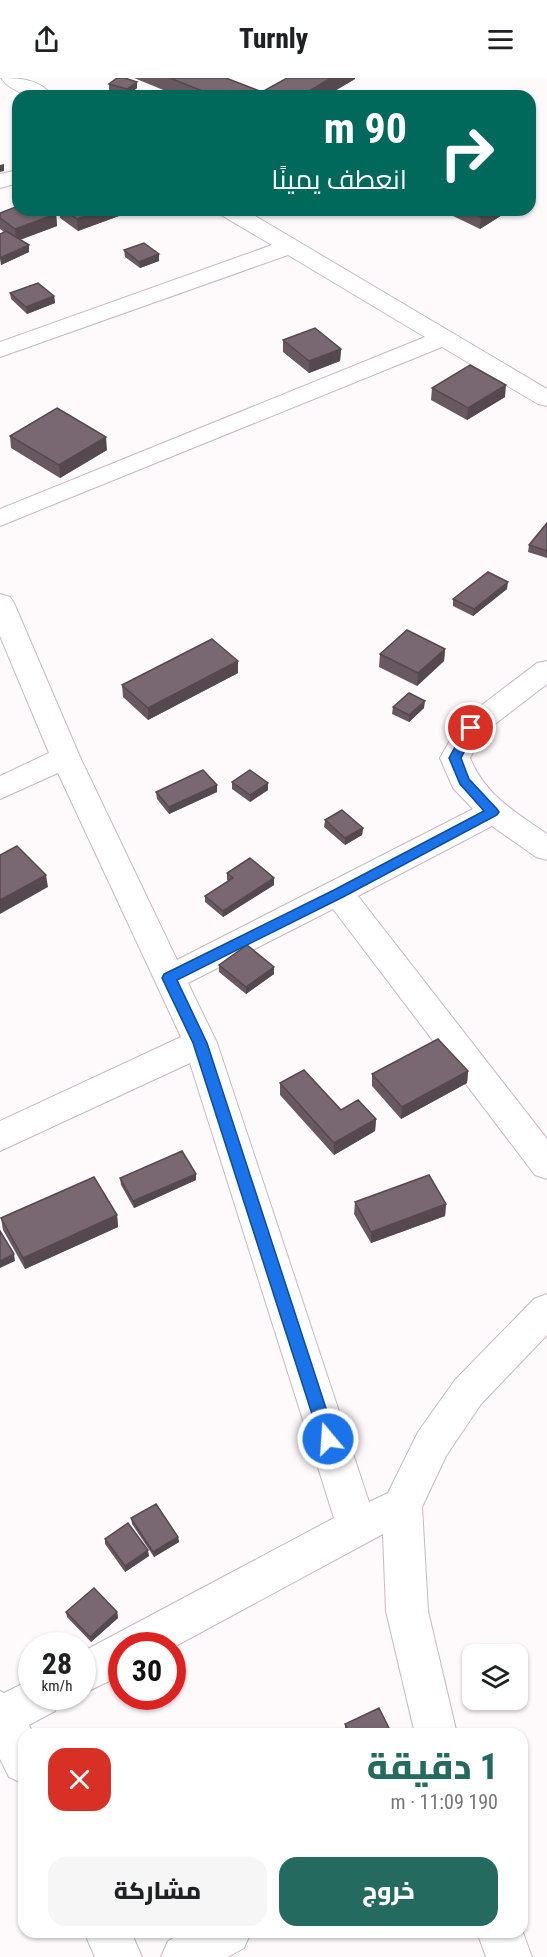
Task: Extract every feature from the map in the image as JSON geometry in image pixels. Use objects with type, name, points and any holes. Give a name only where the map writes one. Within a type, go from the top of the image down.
[{"type":"street","points":[[11,78],[32,90]]},
{"type":"street","points":[[239,216],[547,399]]},
{"type":"street","points":[[0,350],[288,247]]},
{"type":"street","points":[[0,518],[445,337]]},
{"type":"street","points":[[0,603],[65,757],[200,1043],[357,1527]]},
{"type":"street","points":[[547,670],[471,728],[455,758],[464,781],[493,812],[547,849]]},
{"type":"street","points":[[0,789],[65,757]]},
{"type":"street","points":[[169,978],[493,812]]},
{"type":"street","points":[[338,893],[547,1166]]},
{"type":"street","points":[[2,1131],[200,1043]]},
{"type":"street","points":[[435,1728],[407,1611],[402,1506],[432,1444],[468,1392],[547,1310]]},
{"type":"street","points":[[161,1632],[357,1527],[402,1506]]},
{"type":"street","points":[[18,1707],[1,1715],[18,1750]]},
{"type":"street","points":[[109,1938],[119,1957]]},
{"type":"street","points":[[184,1957],[217,1938]]},
{"type":"street","points":[[502,1938],[509,1957]]},
{"type":"building","points":[[117,78],[137,82],[127,89],[109,84]]},
{"type":"building","points":[[170,78],[226,78],[257,90],[200,90]]},
{"type":"building","points":[[287,78],[331,78],[311,90],[266,90]]},
{"type":"building","points":[[12,208],[12,216],[51,216],[15,229],[0,218],[0,213]]},
{"type":"building","points":[[6,231],[29,245],[0,258],[0,234]]},
{"type":"building","points":[[144,243],[159,254],[139,262],[124,250]]},
{"type":"building","points":[[38,283],[54,296],[26,307],[10,293]]},
{"type":"building","points":[[315,328],[341,349],[309,361],[283,340]]},
{"type":"building","points":[[470,365],[506,385],[468,408],[432,388]]},
{"type":"building","points":[[57,408],[106,437],[59,465],[10,436]]},
{"type":"building","points":[[547,523],[547,551],[529,545]]},
{"type":"building","points":[[488,572],[508,582],[474,609],[453,599]]},
{"type":"building","points":[[407,630],[445,649],[418,673],[380,654]]},
{"type":"building","points":[[212,639],[238,661],[148,708],[122,685]]},
{"type":"building","points":[[409,693],[425,701],[409,715],[393,707]]},
{"type":"building","points":[[203,770],[217,785],[169,807],[156,792]]},
{"type":"building","points":[[250,770],[268,783],[250,795],[232,782]]},
{"type":"building","points":[[342,810],[363,828],[345,838],[325,820]]},
{"type":"building","points":[[17,846],[46,875],[0,900],[0,855]]},
{"type":"building","points":[[250,858],[274,878],[223,911],[205,896],[233,878],[227,873]]},
{"type":"building","points":[[247,945],[274,967],[246,987],[219,965]]},
{"type":"building","points":[[438,1039],[468,1071],[402,1107],[372,1074]]},
{"type":"building","points":[[304,1070],[341,1110],[358,1100],[376,1119],[334,1143],[280,1083]]},
{"type":"building","points":[[182,1151],[196,1174],[133,1201],[120,1178]]},
{"type":"building","points":[[429,1175],[446,1204],[371,1232],[355,1202]]},
{"type":"building","points":[[94,1177],[117,1215],[23,1258],[1,1218]]},
{"type":"building","points":[[0,1231],[14,1254],[0,1261]]},
{"type":"building","points":[[156,1504],[178,1537],[153,1552],[131,1518]]},
{"type":"building","points":[[128,1523],[148,1550],[125,1566],[105,1539]]},
{"type":"building","points":[[94,1588],[117,1612],[95,1632],[85,1632],[66,1612]]},
{"type":"building","points":[[379,1708],[389,1728],[347,1728],[345,1724]]},
{"type":"route","points":[[328,1439],[200,1043],[169,978],[493,812],[464,781],[455,758],[471,728]]}]
